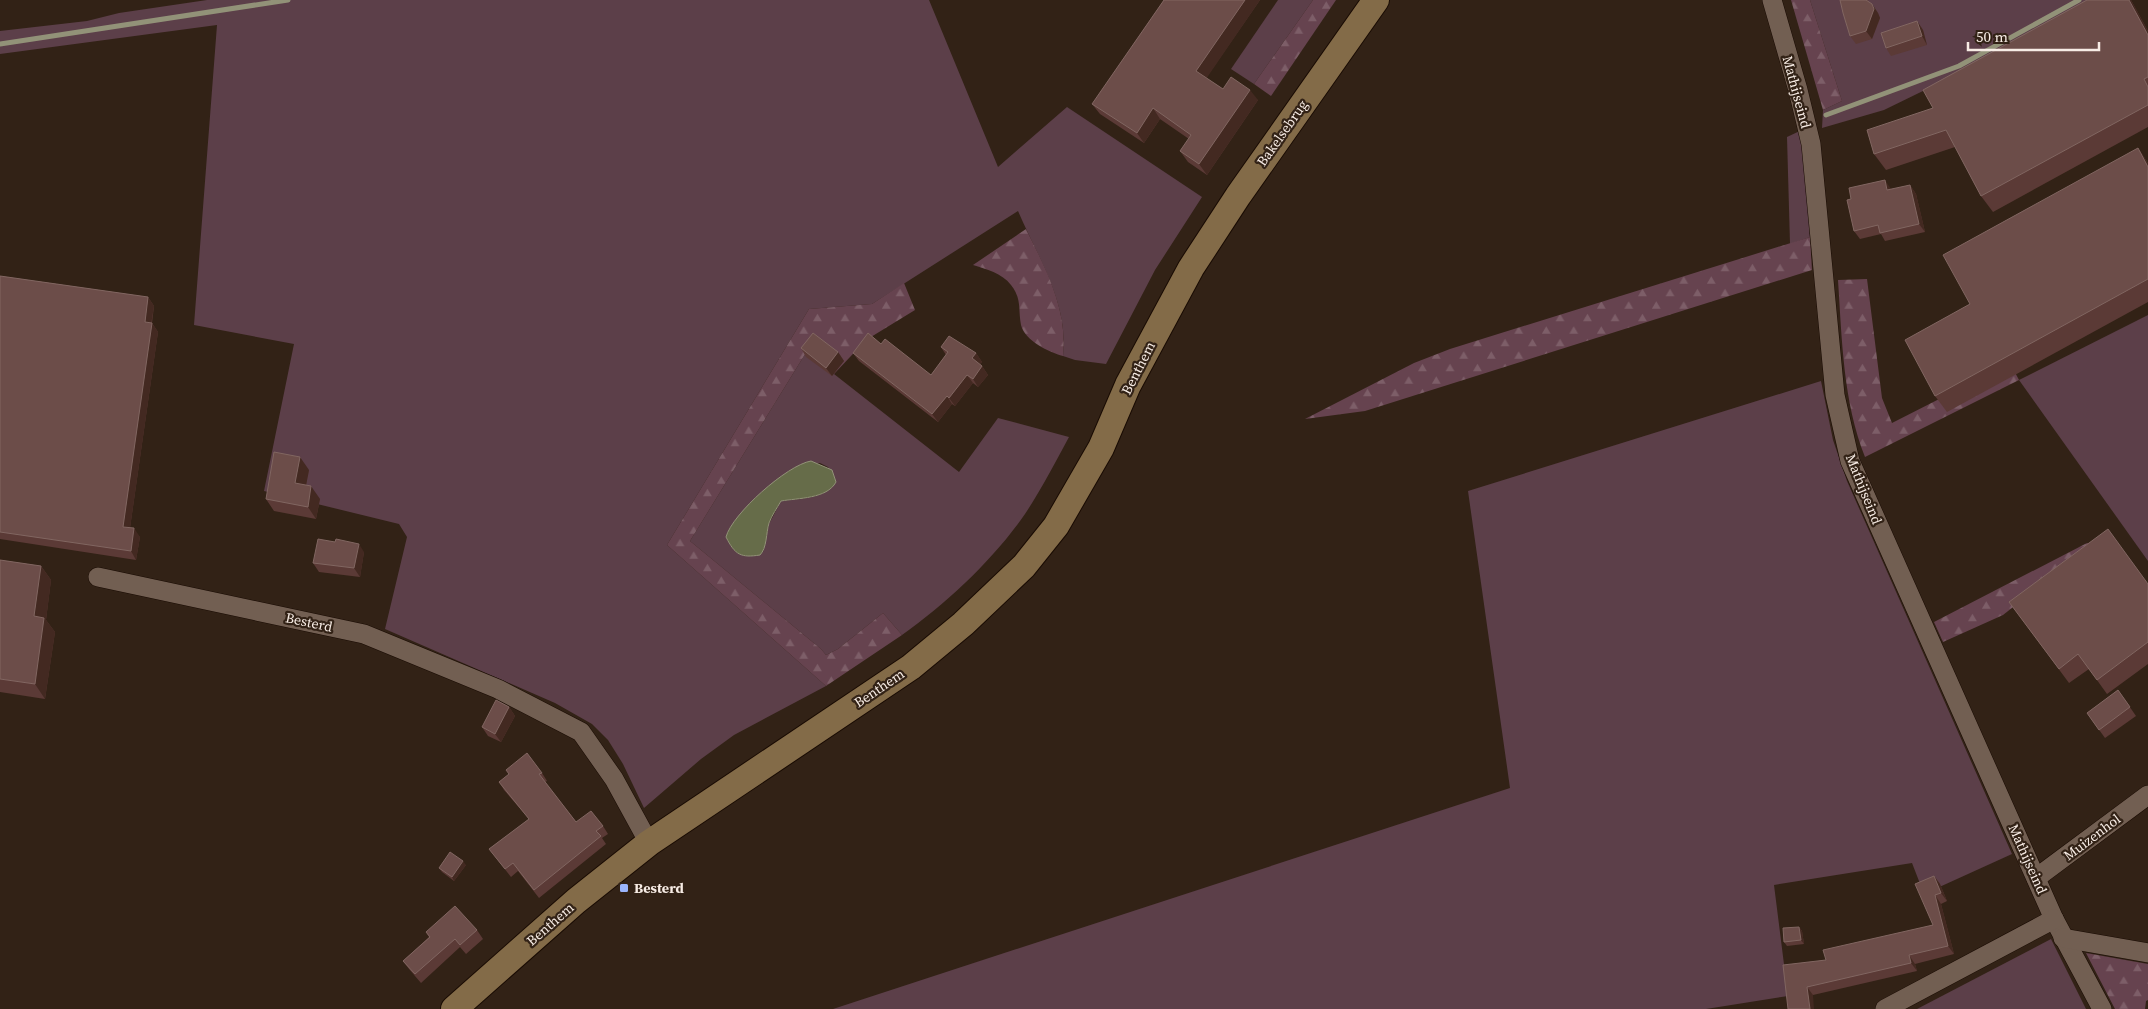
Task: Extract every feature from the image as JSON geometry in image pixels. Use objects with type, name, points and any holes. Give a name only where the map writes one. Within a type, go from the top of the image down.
[{"type":"main road","name":"Bakelsebrug","points":[[1191,268],[1238,196],[1376,0]]},
{"type":"main road","name":"Benthem","points":[[454,1009],[576,901],[649,843],[911,667],[963,624],[1024,566],[1056,526],[1101,448],[1128,385],[1191,268]]},
{"type":"street","name":"Mathijseind","points":[[1772,0],[1798,90],[1811,144],[1835,395],[1850,461],[2054,919],[2102,1009]]},
{"type":"street","name":"Besterd","points":[[98,577],[364,634],[498,689],[581,732],[614,779],[649,843]]},
{"type":"street","name":"Muizenhol","points":[[2036,878],[2148,795]]},
{"type":"street","points":[[1885,1009],[2054,919]]},
{"type":"street","points":[[2063,938],[2148,953]]},
{"type":"shaded area","points":[[207,0],[929,0],[998,167],[1067,107],[1202,197],[1155,270],[1106,364],[1075,360],[1063,356],[1064,336],[1057,299],[1018,211],[872,304],[809,309],[667,545],[826,686],[734,735],[701,759],[644,808],[623,764],[608,740],[592,724],[555,703],[385,629],[407,537],[399,524],[264,491],[294,344],[194,325],[217,25],[0,54],[0,31],[87,21],[119,13]]},
{"type":"shaded area","points":[[1278,0],[1313,0],[1254,84],[1231,69]]},
{"type":"shaded area","points":[[1810,0],[2100,0],[2009,49],[1884,110],[1822,128],[1823,110],[1842,101]]},
{"type":"shaded area","points":[[1804,129],[1810,237],[1790,244],[1787,137]]},
{"type":"shaded area","points":[[2148,315],[2148,561],[2019,380]]},
{"type":"shaded area","points":[[807,351],[959,472],[998,418],[1069,437],[1031,505],[999,548],[953,594],[902,635],[883,613],[838,649],[826,655],[690,541]],"holes":[[[820,463],[828,467],[836,482],[832,488],[812,497],[781,501],[769,524],[763,552],[745,556],[733,549],[726,537],[780,478],[792,469]]]},
{"type":"shaded area","points":[[1821,381],[1833,440],[1847,481],[2012,854],[1924,894],[1912,863],[1774,885],[1788,996],[1706,1009],[833,1009],[1510,788],[1468,491]]},
{"type":"shaded area","points":[[811,461],[832,470],[836,482],[832,488],[812,497],[781,501],[769,523],[765,544],[760,555],[748,556],[739,554],[732,548],[726,537],[738,516],[762,492],[788,471]]},
{"type":"shaded area","points":[[2051,939],[2086,1009],[1917,1009]]},
{"type":"green space","points":[[1313,0],[1336,0],[1271,96],[1254,84]]},
{"type":"green space","points":[[1791,0],[1810,0],[1842,101],[1823,110]]},
{"type":"green space","points":[[1026,229],[1048,275],[1059,306],[1064,339],[1063,356],[1051,352],[1032,341],[1023,331],[1017,295],[1007,281],[994,272],[973,265]]},
{"type":"green space","points":[[1810,237],[1812,270],[1365,411],[1305,419],[1414,363],[1450,349]]},
{"type":"green space","points":[[1867,279],[1882,398],[1892,423],[2010,363],[2019,380],[1865,457],[1852,414],[1848,392],[1842,348],[1838,280]]},
{"type":"green space","points":[[904,283],[915,310],[866,340],[834,374],[807,351],[690,541],[826,655],[838,649],[883,613],[902,635],[826,686],[667,545],[809,309],[872,304]]},
{"type":"green space","points":[[2087,543],[2093,544],[2003,615],[1943,642],[1934,622]]},
{"type":"green space","points":[[2086,953],[2148,964],[2148,1000],[2146,1001],[2145,1009],[2115,1009]]},
{"type":"building","points":[[1164,0],[1245,0],[1196,71],[1223,89],[1231,77],[1250,90],[1199,164],[1180,151],[1191,135],[1153,108],[1137,133],[1092,104]]},
{"type":"building","points":[[1840,0],[1866,0],[1872,4],[1874,9],[1866,31],[1850,36]]},
{"type":"building","points":[[2087,0],[2129,0],[2148,35],[2148,77],[2144,79],[2148,87],[2148,105],[1981,196],[1946,130],[1874,154],[1867,130],[1933,108],[1923,90]]},
{"type":"building","points":[[1917,21],[1922,36],[1886,48],[1881,33]]},
{"type":"building","points":[[2138,148],[2148,167],[2148,279],[1935,396],[1905,340],[1970,304],[1943,255]]},
{"type":"building","points":[[1885,180],[1887,190],[1910,185],[1919,224],[1880,233],[1878,225],[1854,231],[1847,200],[1851,199],[1849,188]]},
{"type":"building","points":[[0,276],[148,297],[145,322],[152,323],[123,527],[134,528],[131,551],[0,532]]},
{"type":"building","points":[[813,333],[838,352],[826,368],[801,348]]},
{"type":"building","points":[[868,333],[881,344],[885,339],[931,375],[948,352],[941,347],[949,336],[976,353],[972,358],[982,366],[973,379],[967,375],[949,398],[947,396],[932,414],[853,353]]},
{"type":"building","points":[[274,452],[300,457],[295,483],[311,486],[308,507],[266,499]]},
{"type":"building","points":[[2108,529],[2148,584],[2148,642],[2097,680],[2078,654],[2059,669],[2009,602]]},
{"type":"building","points":[[318,539],[335,542],[336,539],[359,544],[354,568],[313,563]]},
{"type":"building","points":[[0,560],[41,566],[34,616],[44,618],[35,684],[0,679]]},
{"type":"building","points":[[2118,690],[2130,707],[2099,730],[2087,713]]},
{"type":"building","points":[[496,700],[509,707],[495,734],[482,727]]},
{"type":"building","points":[[527,753],[542,773],[539,774],[576,822],[591,811],[603,826],[596,831],[601,836],[534,890],[513,863],[505,869],[489,849],[529,819],[499,782],[509,774],[506,770]]},
{"type":"building","points":[[450,852],[463,861],[452,877],[439,868]]},
{"type":"building","points":[[1934,876],[1941,893],[1935,895],[1948,946],[1909,955],[1911,963],[1807,987],[1810,1009],[1788,1009],[1783,965],[1826,960],[1823,950],[1933,925],[1915,884]]},
{"type":"building","points":[[455,906],[477,930],[460,945],[455,939],[415,974],[403,961],[430,937],[426,932]]},
{"type":"building","points":[[1799,927],[1801,940],[1784,942],[1783,928]]},
{"type":"waterway","points":[[0,44],[288,0]]},
{"type":"waterway","points":[[1826,115],[1959,66],[2079,0]]},
{"type":"place","name":"Besterd","points":[[624,888]]}]
